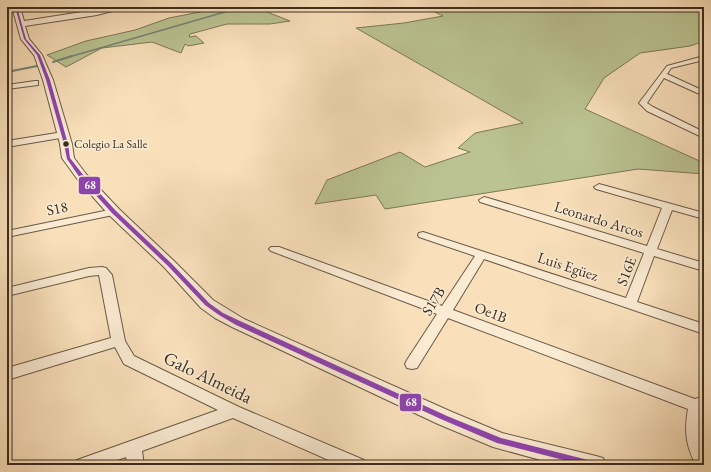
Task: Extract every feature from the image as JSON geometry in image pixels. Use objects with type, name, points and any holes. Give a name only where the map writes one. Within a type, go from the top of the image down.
[{"type":"street","points":[[123,7],[94,10],[15,13],[25,39],[38,55],[48,80],[64,135],[68,158],[82,177],[114,212],[207,304],[222,314],[452,421],[500,440],[596,465]]},
{"type":"street","points":[[704,58],[669,67],[665,76],[643,103],[650,109],[704,135]]},
{"type":"street","points":[[696,59],[704,63]]},
{"type":"street","points":[[665,76],[704,94]]},
{"type":"street","points":[[7,87],[35,83]]},
{"type":"street","points":[[7,144],[64,135]]},
{"type":"street","points":[[599,187],[704,216]]},
{"type":"street","name":"Leonardo Arcos","points":[[484,200],[704,266]]},
{"type":"street","name":"S16E","points":[[630,303],[668,206]]},
{"type":"street","name":"S18","points":[[7,234],[114,212]]},
{"type":"street","name":"Luis Egüez","points":[[423,235],[704,329]]},
{"type":"street","name":"Oe1B","points":[[274,249],[700,404]]},
{"type":"street","name":"S17B","points":[[412,364],[481,255]]},
{"type":"street","name":"Galo Almeida","points":[[7,292],[89,272],[102,271],[106,275],[118,341],[129,360],[234,411],[358,465]]},
{"type":"street","points":[[7,374],[118,341]]},
{"type":"street","points":[[700,404],[692,436],[695,448],[704,465]]},
{"type":"street","points":[[83,465],[234,411]]},
{"type":"street","points":[[133,448],[136,465]]},
{"type":"green space","points":[[206,7],[264,7],[257,8],[290,21],[270,24],[227,24],[190,34],[189,37],[196,36],[204,43],[188,46],[185,44],[181,53],[152,42],[102,48],[66,67],[47,55],[86,41],[135,30],[169,18],[205,11]]},
{"type":"green space","points":[[425,7],[704,7],[704,41],[690,46],[640,53],[604,78],[585,109],[704,163],[704,174],[638,169],[385,209],[376,195],[315,204],[327,180],[400,152],[425,167],[470,152],[458,148],[475,133],[523,123],[356,28],[404,23],[443,16]]},
{"type":"waterway","points":[[69,57],[242,7]]},
{"type":"waterway","points":[[53,62],[72,56]]},
{"type":"waterway","points":[[7,72],[37,66]]},
{"type":"transit line","name":"68","points":[[16,7],[25,39],[38,55],[48,80],[66,144],[68,158],[82,177],[114,212],[169,264],[207,304],[221,314],[238,323],[445,418],[500,441],[596,465]]},
{"type":"place","name":"Colegio La Salle","points":[[66,144]]}]
